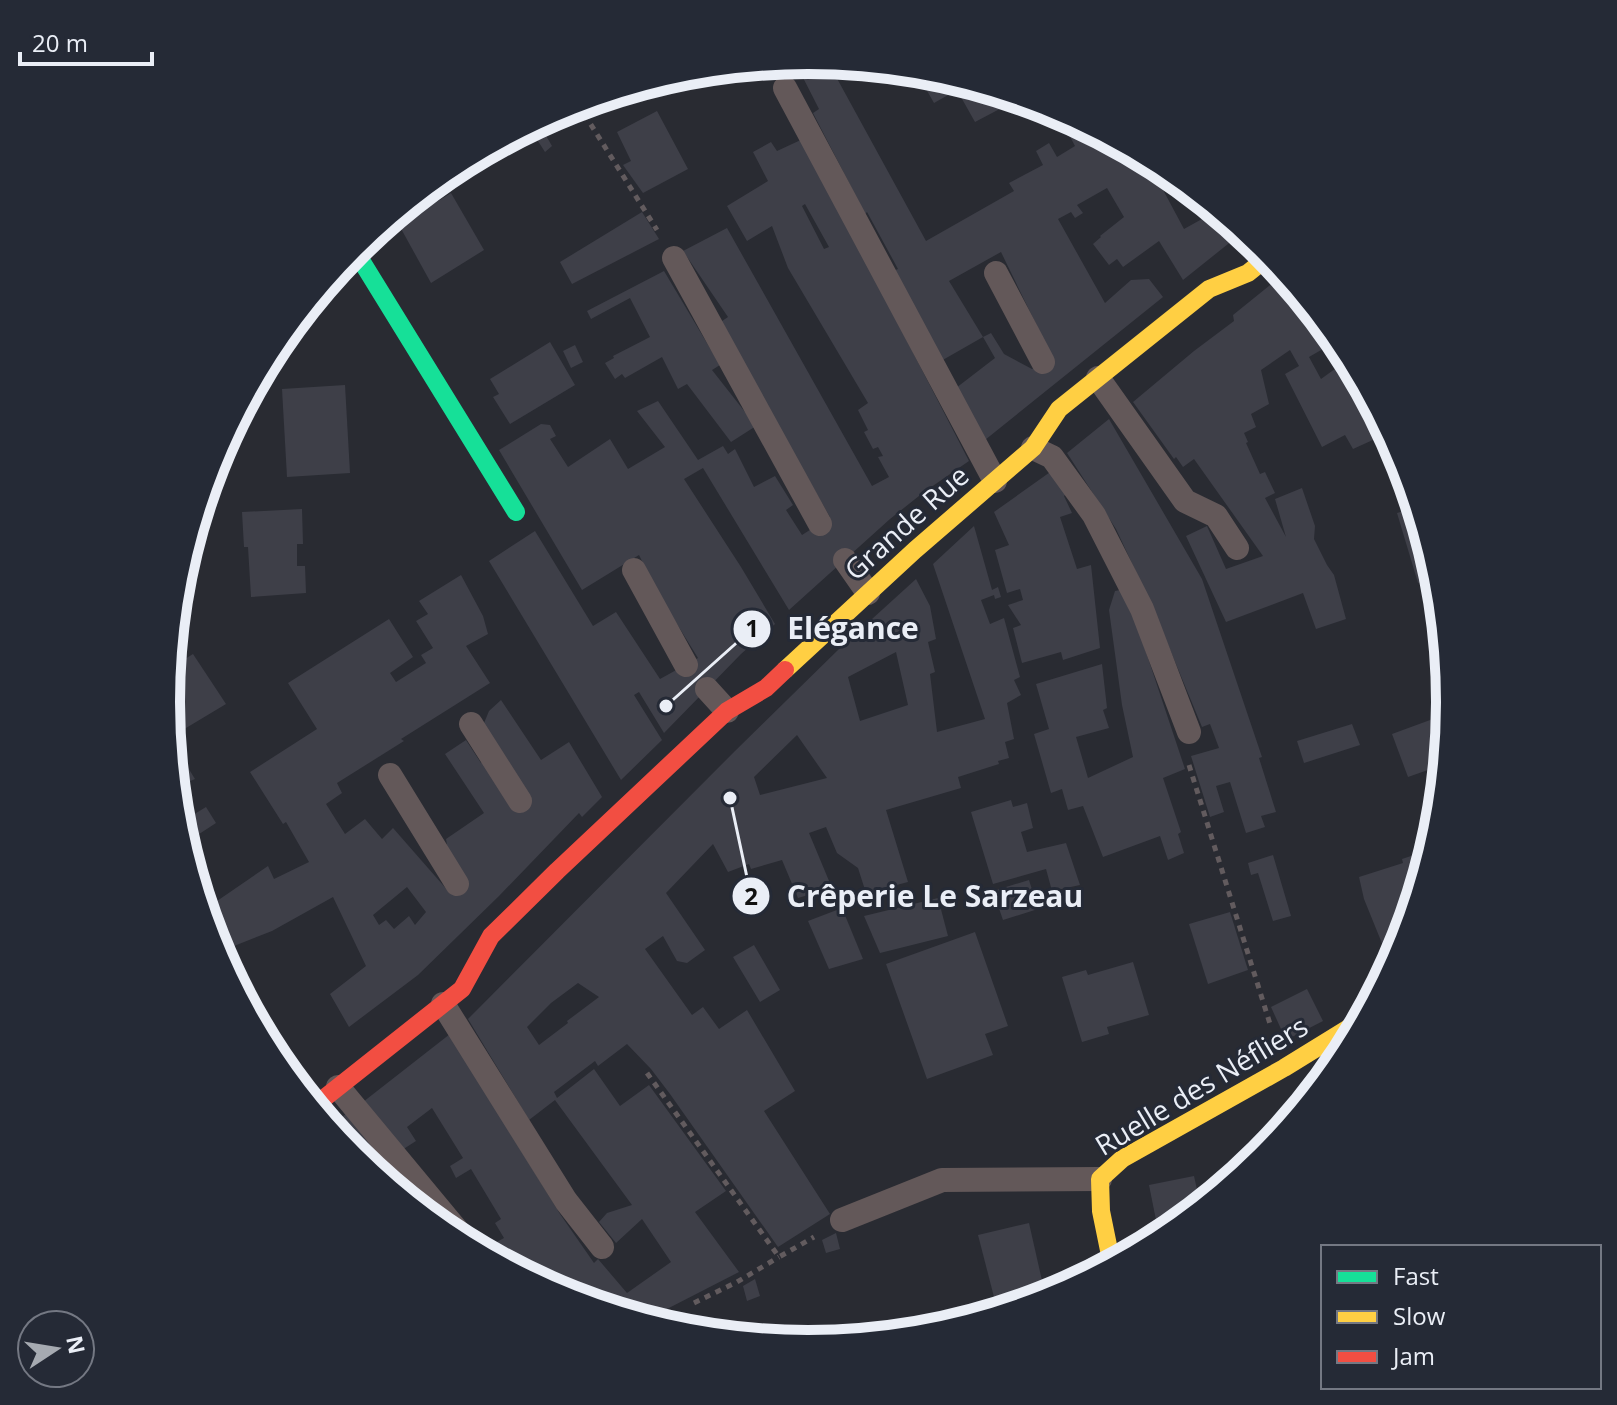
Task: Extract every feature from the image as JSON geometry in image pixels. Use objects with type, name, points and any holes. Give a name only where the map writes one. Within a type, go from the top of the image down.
[{"type":"street","points":[[361,261],[516,512]]},
{"type":"street","name":"Grande Rue","points":[[322,1100],[462,989],[486,925],[558,853],[727,711],[766,688],[868,593],[1033,448],[1059,409],[1055,382],[1098,378],[1209,289],[1248,273],[1259,264]]},
{"type":"street","name":"Ruelle des Néfliers","points":[[1110,1254],[1101,1211],[1100,1179],[1122,1159],[1344,1031]]},
{"type":"lane","points":[[785,88],[995,481]]},
{"type":"lane","points":[[674,258],[820,524]]},
{"type":"lane","points":[[996,273],[1055,382]]},
{"type":"lane","points":[[1098,378],[1185,501],[1216,516],[1237,548]]},
{"type":"lane","points":[[1033,448],[1052,457],[1094,515],[1142,609],[1189,732]]},
{"type":"lane","points":[[845,560],[868,593]]},
{"type":"lane","points":[[634,570],[686,665]]},
{"type":"lane","points":[[707,689],[727,711]]},
{"type":"lane","points":[[471,724],[520,801]]},
{"type":"lane","points":[[390,775],[457,884]]},
{"type":"lane","points":[[443,1004],[566,1201],[602,1247]]},
{"type":"lane","points":[[338,1087],[441,1212]]},
{"type":"lane","points":[[842,1220],[942,1180],[1100,1179]]},
{"type":"path","points":[[585,115],[674,258]]},
{"type":"path","points":[[1189,732],[1188,760],[1284,1068]]},
{"type":"path","points":[[647,1073],[779,1257]]},
{"type":"path","points":[[694,1303],[737,1282],[842,1220]]},
{"type":"building","points":[[801,74],[835,75],[926,241],[1014,191],[1009,183],[1043,165],[1036,151],[1049,143],[1057,157],[1075,146],[1067,130],[1123,158],[1158,180],[1184,229],[1202,219],[1196,208],[1233,240],[1183,280],[1159,241],[1123,267],[1117,259],[1109,265],[1093,244],[1124,217],[1107,188],[1077,205],[1083,213],[1075,218],[1071,212],[1058,219],[1105,303],[1131,280],[1149,279],[1163,297],[985,440],[956,388],[995,358],[983,337],[941,361],[893,271],[898,269],[867,212],[865,214],[813,113],[819,109]],"holes":[[[1001,252],[1052,357],[1032,369],[1004,354],[991,333],[983,337],[949,281]]]},
{"type":"building","points":[[924,85],[955,91],[934,103]]},
{"type":"building","points":[[958,92],[1006,106],[975,122]]},
{"type":"building","points":[[657,111],[688,169],[643,193],[623,165],[631,161],[617,132]]},
{"type":"building","points":[[544,133],[552,146],[545,152],[535,137]]},
{"type":"building","points":[[805,138],[969,461],[890,519],[789,610],[703,468],[684,479],[775,624],[741,654],[664,733],[639,692],[634,695],[662,740],[621,780],[489,561],[535,531],[593,626],[616,612],[660,679],[698,658],[659,595],[639,555],[582,590],[499,450],[541,424],[550,425],[556,436],[550,439],[568,467],[610,439],[628,469],[665,447],[637,411],[658,401],[698,460],[723,446],[728,454],[735,449],[754,487],[775,476],[793,505],[786,510],[802,535],[830,517],[719,323],[728,317],[683,251],[727,228],[872,486],[889,477],[878,457],[883,456],[878,447],[873,449],[864,432],[868,430],[858,410],[868,403],[788,268],[772,226],[747,241],[727,206],[768,181],[753,152],[771,142],[777,151]],"holes":[[[805,204],[829,247],[824,249],[802,206]]]},
{"type":"building","points":[[451,193],[484,250],[431,283],[399,226]]},
{"type":"building","points":[[642,212],[659,239],[572,284],[560,262]]},
{"type":"building","points":[[664,271],[720,365],[712,370],[756,426],[731,442],[687,384],[678,389],[662,357],[625,378],[622,374],[615,379],[605,363],[650,337],[630,298],[591,319],[587,311]]},
{"type":"building","points":[[1274,282],[1278,291],[1281,288],[1327,347],[1309,357],[1321,379],[1339,366],[1338,364],[1370,422],[1375,439],[1353,449],[1345,435],[1322,447],[1285,374],[1299,366],[1290,350],[1261,370],[1269,404],[1251,414],[1256,427],[1244,433],[1246,443],[1260,474],[1265,472],[1275,493],[1265,498],[1286,537],[1275,499],[1302,488],[1315,526],[1314,539],[1334,575],[1346,619],[1316,629],[1303,593],[1226,622],[1186,536],[1207,526],[1226,569],[1263,556],[1194,459],[1183,467],[1176,457],[1174,459],[1133,402],[1234,321],[1233,315]]},
{"type":"building","points":[[550,342],[575,385],[510,424],[493,397],[499,394],[490,379]]},
{"type":"building","points":[[575,345],[583,362],[571,368],[563,351]]},
{"type":"building","points":[[345,385],[350,473],[287,477],[282,389]]},
{"type":"building","points":[[1109,419],[1202,579],[1262,757],[1259,758],[1276,812],[1261,816],[1265,827],[1246,833],[1230,782],[1216,786],[1224,812],[1210,817],[1191,756],[1219,748],[1210,724],[1202,727],[1116,529],[1067,453]]},
{"type":"building","points":[[1053,470],[1067,493],[1064,496],[1072,513],[1060,517],[1077,569],[1091,565],[1100,648],[1063,660],[1061,652],[1022,663],[1013,628],[1021,625],[1008,605],[1023,600],[1020,589],[1007,593],[995,550],[1009,545],[994,512]]},
{"type":"building","points":[[302,509],[303,544],[297,544],[297,566],[305,566],[306,593],[251,597],[242,512]]},
{"type":"building","points":[[1407,510],[1425,581],[1418,583],[1397,513]]},
{"type":"building","points":[[974,526],[992,590],[998,587],[1001,597],[995,599],[994,595],[981,600],[990,624],[1004,618],[1020,677],[1014,680],[1021,695],[1007,703],[1014,739],[1005,742],[1009,758],[958,777],[961,788],[886,810],[908,882],[866,893],[858,868],[837,853],[826,827],[809,833],[832,888],[798,898],[782,860],[751,869],[749,864],[728,872],[713,844],[666,893],[705,950],[687,963],[677,961],[663,936],[645,949],[692,1015],[703,1007],[719,1029],[747,1010],[795,1091],[764,1111],[830,1214],[778,1247],[670,1094],[627,1044],[598,1066],[595,1061],[554,1092],[557,1098],[594,1069],[620,1106],[649,1085],[726,1191],[695,1212],[739,1272],[665,1310],[667,1315],[606,1298],[568,1283],[494,1247],[493,1244],[504,1238],[495,1223],[501,1219],[471,1169],[456,1178],[450,1166],[463,1158],[432,1108],[407,1127],[416,1141],[402,1150],[363,1102],[450,1034],[560,1214],[594,1263],[598,1259],[627,1293],[671,1262],[642,1219],[616,1243],[599,1222],[607,1213],[632,1205],[555,1100],[529,1120],[468,1019],[735,751],[916,579],[930,606],[936,639],[928,642],[935,672],[930,674],[937,732],[985,719],[933,564]],"holes":[[[896,652],[908,705],[860,721],[848,677]],[[797,735],[827,778],[760,795],[754,777]],[[578,983],[599,997],[539,1045],[527,1027],[551,1003]]]},
{"type":"building","points":[[461,575],[483,616],[488,634],[466,646],[490,683],[337,783],[342,793],[326,804],[345,834],[365,819],[382,839],[393,828],[449,892],[446,839],[484,813],[445,754],[466,740],[481,763],[485,760],[482,728],[489,711],[501,700],[541,760],[569,742],[602,797],[582,817],[579,813],[418,975],[349,1027],[330,994],[366,966],[333,897],[272,931],[230,948],[201,865],[217,901],[268,866],[274,879],[309,862],[286,822],[283,824],[250,772],[317,729],[288,683],[389,619],[413,657],[390,673],[396,682],[426,663],[421,655],[433,648],[416,621],[428,614],[419,601]],"holes":[[[407,887],[426,912],[415,925],[409,916],[394,929],[386,920],[379,925],[373,915]]]},
{"type":"building","points":[[1125,589],[1185,769],[1163,778],[1181,832],[1178,834],[1184,853],[1168,860],[1160,836],[1103,857],[1083,806],[1068,810],[1062,789],[1051,793],[1034,734],[1049,729],[1036,684],[1102,664],[1107,708],[1103,710],[1109,728],[1076,737],[1088,778],[1133,757],[1122,705],[1109,610],[1115,591]]},
{"type":"building","points":[[193,654],[226,704],[181,731],[180,702],[181,662]]},
{"type":"building","points":[[1437,718],[1434,768],[1408,777],[1392,734]]},
{"type":"building","points":[[1352,724],[1360,745],[1304,763],[1297,741]]},
{"type":"building","points":[[182,759],[195,779],[185,783]]},
{"type":"building","points":[[1011,800],[1013,807],[1027,803],[1033,828],[1021,832],[1027,852],[1066,843],[1080,885],[1052,891],[1046,869],[993,884],[971,812]]},
{"type":"building","points":[[206,807],[216,823],[195,837],[190,816]]},
{"type":"building","points":[[1419,853],[1404,905],[1385,951],[1364,899],[1359,877],[1403,863],[1402,859]]},
{"type":"building","points":[[1273,855],[1291,916],[1273,921],[1258,873],[1251,875],[1248,863]]},
{"type":"building","points":[[1029,880],[1038,909],[1003,920],[993,891]]},
{"type":"building","points":[[938,898],[948,936],[880,953],[864,916]]},
{"type":"building","points":[[842,908],[863,959],[829,969],[808,921]]},
{"type":"building","points":[[1230,912],[1248,970],[1208,984],[1189,924]]},
{"type":"building","points":[[975,932],[1008,1026],[985,1034],[993,1055],[927,1079],[886,964]]},
{"type":"building","points":[[754,945],[780,990],[760,1002],[733,957]]},
{"type":"building","points":[[1133,962],[1149,1015],[1107,1027],[1109,1034],[1082,1042],[1062,977],[1086,970],[1088,975]]},
{"type":"building","points":[[1307,989],[1323,1021],[1286,1040],[1271,1007]]},
{"type":"building","points":[[346,1114],[400,1180],[364,1147],[339,1120]]},
{"type":"building","points":[[1194,1176],[1198,1195],[1157,1226],[1149,1185]]},
{"type":"building","points":[[1029,1223],[1043,1285],[994,1297],[978,1235]]},
{"type":"building","points":[[836,1233],[840,1249],[826,1253],[822,1240]]},
{"type":"building","points":[[755,1279],[760,1296],[747,1301],[743,1286]]},
{"type":"traffic: fast","points":[[361,261],[516,512]]},
{"type":"traffic: slow","points":[[785,670],[915,550],[1033,448],[1059,409],[1209,289],[1248,273],[1259,264]]},
{"type":"traffic: slow","points":[[1110,1254],[1101,1211],[1100,1179],[1122,1159],[1344,1031]]},
{"type":"traffic: jam","points":[[322,1100],[462,989],[491,936],[727,711],[766,688],[785,670]]},
{"type":"place","name":"Elégance","points":[[666,706]]},
{"type":"place","name":"Crêperie Le Sarzeau","points":[[730,798]]}]
